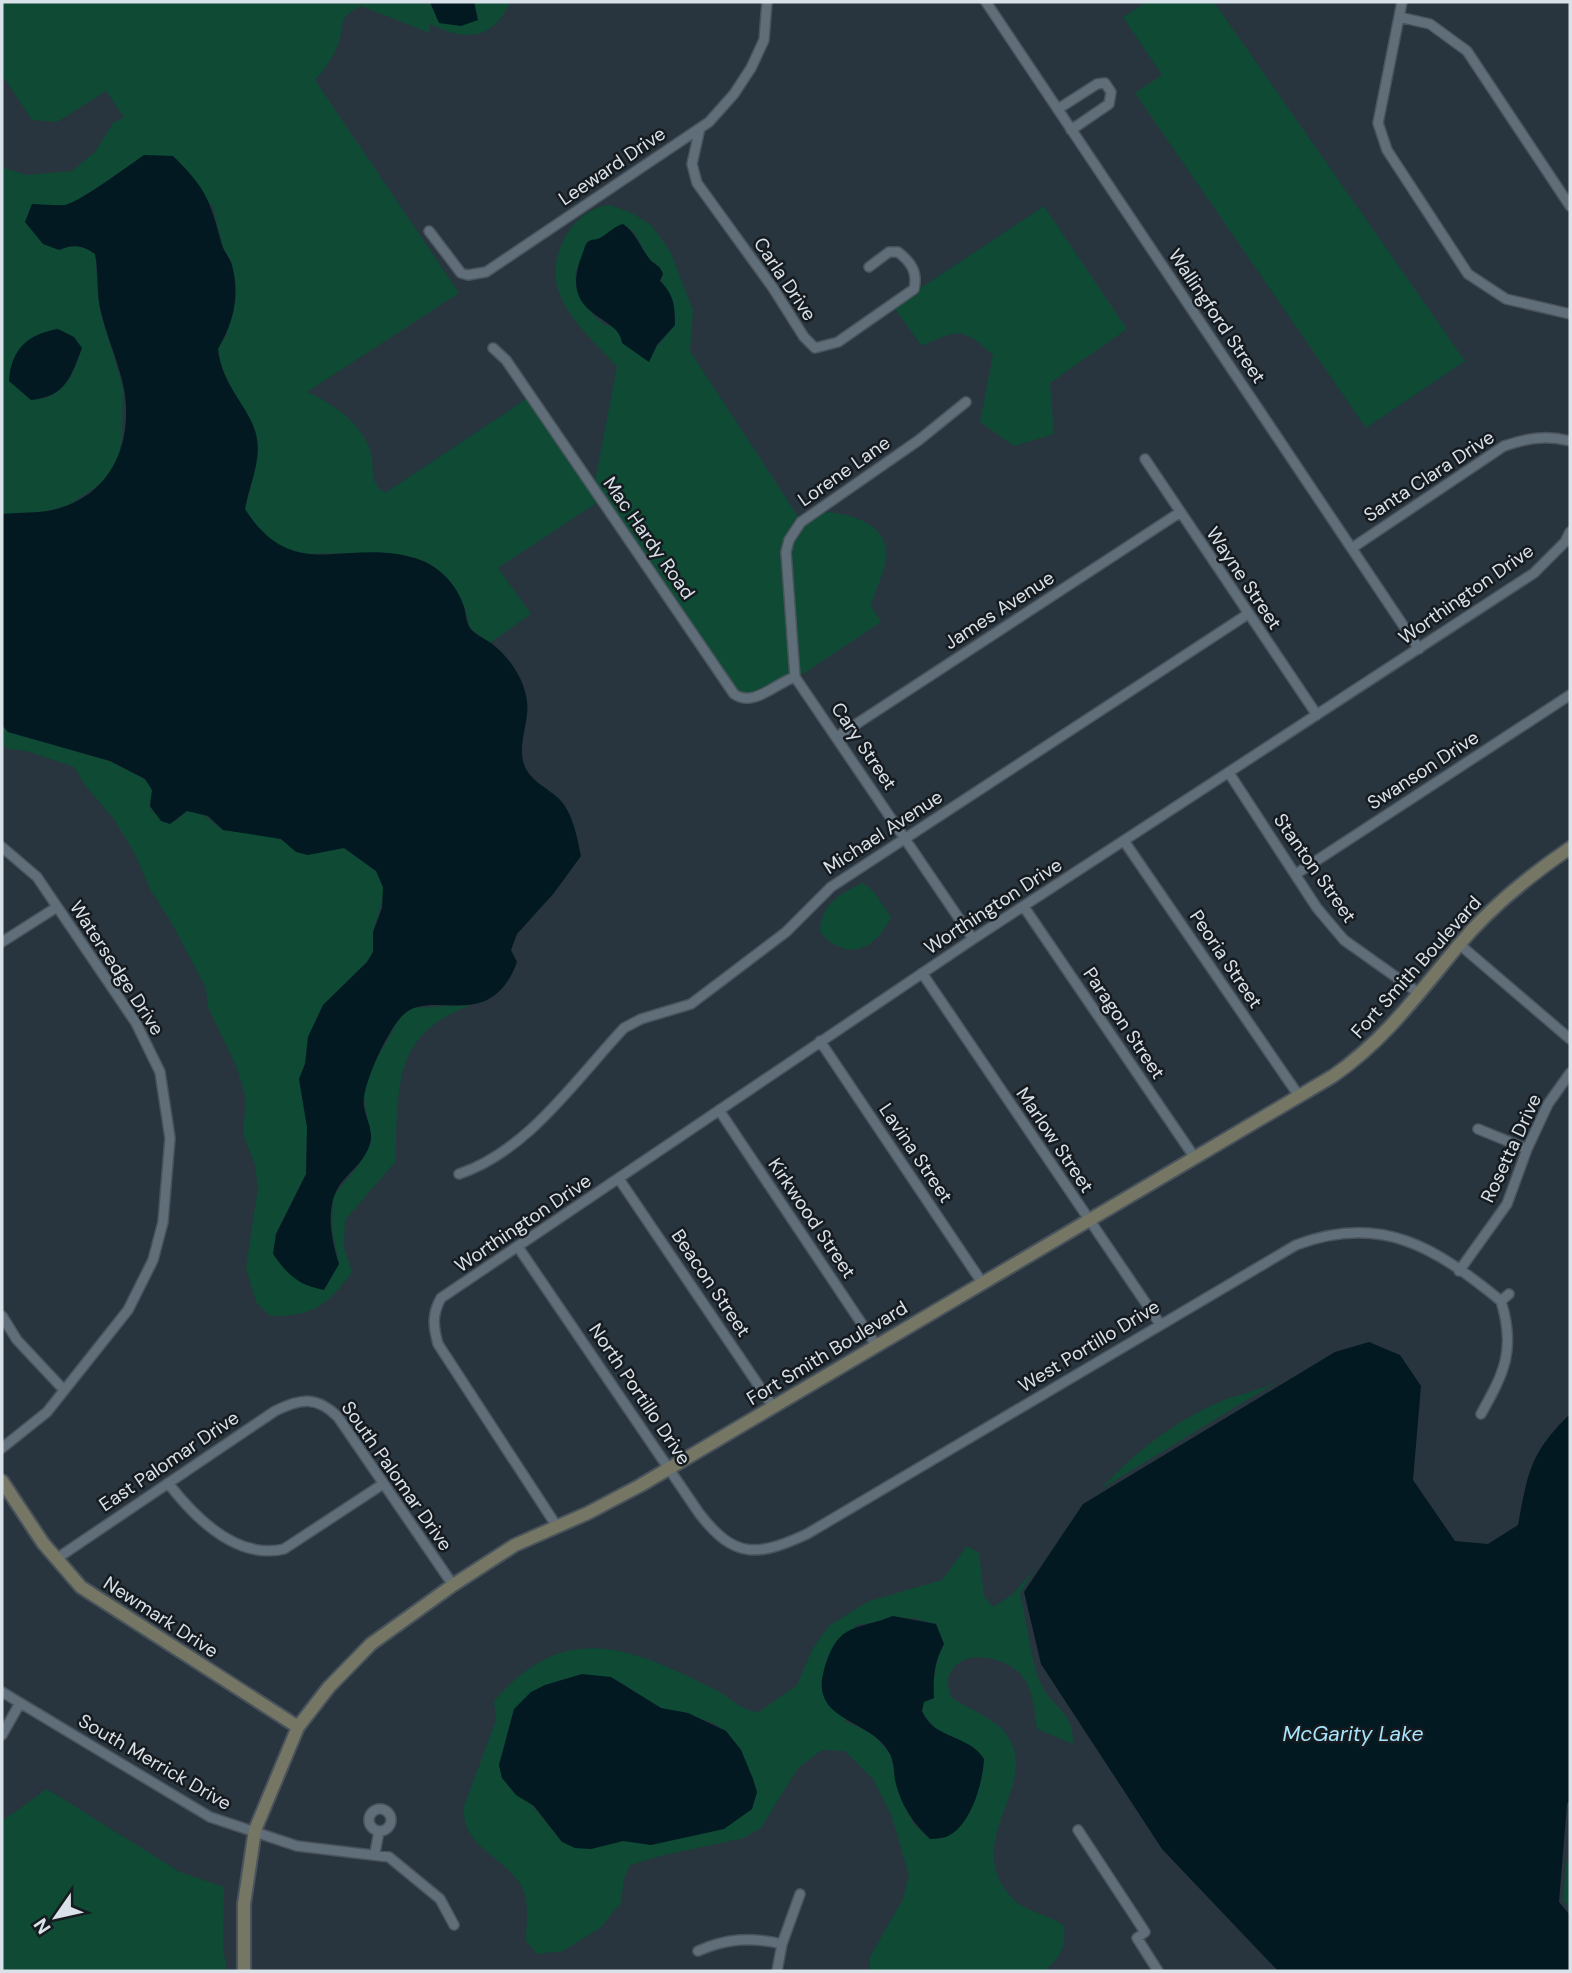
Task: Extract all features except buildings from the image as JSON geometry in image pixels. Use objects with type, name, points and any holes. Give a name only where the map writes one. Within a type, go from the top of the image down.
[{"type":"street","name":"Leeward Drive","points":[[429,231],[461,273],[468,275],[486,272],[700,128],[734,94],[751,68],[764,40],[767,2]]},
{"type":"street","name":"Wallingford Street","points":[[986,2],[1419,649]]},
{"type":"street","points":[[1402,2],[1378,123],[1387,150],[1468,274],[1506,299],[1570,314]]},
{"type":"street","points":[[1399,17],[1430,24],[1467,51],[1570,206]]},
{"type":"street","points":[[1058,109],[1097,84],[1105,83],[1111,92],[1109,104],[1071,130]]},
{"type":"street","name":"Carla Drive","points":[[700,128],[692,164],[697,183],[774,289],[804,337],[815,348],[838,342],[914,289],[916,279],[912,265],[898,252],[889,252],[869,267]]},
{"type":"street","name":"Mac Hardy Road","points":[[493,348],[506,359],[734,694],[748,700],[756,698],[795,677]]},
{"type":"street","name":"Lorene Lane","points":[[795,677],[786,552],[793,532],[801,522],[919,440],[966,402]]},
{"type":"street","name":"Santa Clara Drive","points":[[1352,548],[1504,446],[1526,438],[1551,437],[1570,441]]},
{"type":"street","name":"Wayne Street","points":[[1145,459],[1317,715]]},
{"type":"street","name":"James Avenue","points":[[838,736],[1179,513]]},
{"type":"street","name":"Worthington Drive","points":[[556,1525],[438,1344],[433,1328],[435,1310],[441,1298],[973,939],[1534,573],[1565,542],[1570,532]]},
{"type":"street","name":"Michael Avenue","points":[[459,1174],[473,1170],[520,1139],[624,1028],[641,1019],[691,1004],[786,932],[831,887],[1248,614]]},
{"type":"street","name":"Cary Street","points":[[795,677],[838,736],[973,939]]},
{"type":"street","name":"Swanson Drive","points":[[1296,873],[1570,695]]},
{"type":"street","name":"Stanton Street","points":[[1228,773],[1317,908],[1344,940],[1420,994]]},
{"type":"street","name":"Peoria Street","points":[[1124,841],[1299,1096]]},
{"type":"street","name":"Watersedge Drive","points":[[2,847],[37,877],[136,1023],[160,1072],[170,1138],[163,1222],[153,1260],[128,1310],[47,1412],[2,1448]]},
{"type":"street","name":"Fort Smith Boulevard","points":[[244,1971],[244,1904],[255,1830],[298,1727],[329,1687],[371,1644],[453,1585],[515,1545],[588,1513],[774,1408],[1299,1096],[1365,1054],[1420,994],[1459,944],[1502,900],[1570,848]]},
{"type":"street","name":"Paragon Street","points":[[1024,906],[1195,1158]]},
{"type":"street","points":[[2,942],[57,907]]},
{"type":"street","points":[[1459,944],[1570,1039]]},
{"type":"street","name":"Marlow Street","points":[[922,973],[1160,1324]]},
{"type":"street","name":"Lavina Street","points":[[820,1041],[983,1284]]},
{"type":"street","name":"Rosetta Drive","points":[[1459,1271],[1507,1204],[1527,1149],[1548,1104],[1570,1073]]},
{"type":"street","name":"Kirkwood Street","points":[[719,1110],[876,1345]]},
{"type":"street","points":[[1478,1129],[1527,1149]]},
{"type":"street","name":"Beacon Street","points":[[620,1178],[774,1408]]},
{"type":"street","name":"West Portillo Drive","points":[[743,1551],[781,1546],[807,1534],[1296,1245],[1324,1235],[1372,1231],[1413,1242],[1501,1301]]},
{"type":"street","name":"North Portillo Drive","points":[[518,1247],[714,1533],[743,1551]]},
{"type":"street","points":[[1481,1414],[1505,1372],[1506,1327],[1501,1301],[1509,1294]]},
{"type":"street","points":[[2,1316],[17,1340],[63,1389]]},
{"type":"street","name":"East Palomar Drive","points":[[56,1559],[275,1411],[306,1399]]},
{"type":"street","name":"South Palomar Drive","points":[[306,1399],[318,1401],[338,1417],[453,1585]]},
{"type":"street","name":"Newmark Drive","points":[[2,1481],[56,1559],[81,1587],[298,1727]]},
{"type":"street","points":[[168,1483],[190,1511],[244,1549],[269,1553],[284,1549],[383,1484]]},
{"type":"street","name":"South Merrick Drive","points":[[2,1692],[210,1817],[236,1828],[255,1830],[297,1846],[375,1853],[389,1857],[416,1876],[440,1899],[454,1926]]},
{"type":"street","points":[[2,1735],[20,1703]]},
{"type":"street","points":[[1078,1830],[1144,1932],[1137,1938],[1158,1971]]},
{"type":"street","points":[[375,1853],[379,1831]]},
{"type":"street","points":[[777,1971],[782,1944],[800,1894]]},
{"type":"street","points":[[698,1951],[714,1944],[751,1937],[782,1944]]},
{"type":"green space","points":[[2,2],[430,2],[431,7],[476,7],[474,2],[510,2],[495,24],[476,34],[454,33],[430,24],[430,33],[361,6],[344,19],[335,52],[315,80],[459,293],[307,392],[335,408],[360,431],[370,450],[374,479],[385,493],[526,399],[598,502],[498,568],[531,614],[490,643],[470,628],[464,605],[342,553],[300,554],[279,547],[260,533],[245,509],[255,467],[235,398],[219,363],[218,348],[227,334],[231,261],[223,248],[213,206],[144,156],[72,202],[65,205],[32,205],[25,223],[59,250],[77,246],[95,254],[100,311],[123,388],[122,440],[119,454],[108,479],[69,505],[43,512],[2,514],[2,167],[26,175],[72,171],[95,152],[113,123],[124,117],[106,91],[57,122],[32,120],[2,75]],"holes":[[[82,348],[66,384],[44,399]]]},
{"type":"green space","points":[[1146,2],[1214,2],[1465,361],[1366,428],[1135,93],[1162,75],[1123,17]]},
{"type":"green space","points":[[610,205],[632,213],[652,226],[670,251],[693,310],[690,351],[799,518],[784,538],[781,553],[790,674],[757,692],[738,691],[595,481],[617,367],[566,307],[558,291],[555,273],[558,254],[571,228],[586,214]],"holes":[[[623,224],[633,231],[651,262],[656,263],[673,306],[675,325],[654,350],[629,347],[615,327],[605,325],[594,316],[577,292],[575,273],[590,240],[597,240]]]},
{"type":"green space","points":[[1044,206],[1127,329],[1050,383],[1054,434],[1014,446],[980,422],[993,355],[974,339],[960,334],[944,336],[922,346],[895,309],[919,289]]},
{"type":"green space","points":[[824,512],[856,518],[875,529],[882,537],[886,547],[886,559],[871,606],[881,622],[800,676],[791,552],[795,538],[803,528]]},
{"type":"green space","points":[[2,725],[8,732],[110,761],[145,779],[152,790],[150,807],[153,813],[176,821],[187,811],[195,812],[225,830],[273,837],[296,852],[344,848],[376,871],[383,887],[383,897],[373,932],[373,952],[367,962],[323,1005],[308,1037],[305,1064],[299,1079],[307,1127],[306,1174],[276,1234],[273,1254],[339,1264],[332,1228],[333,1196],[356,1169],[371,1141],[363,1090],[372,1067],[401,1016],[413,1008],[471,1005],[444,1018],[425,1033],[412,1050],[399,1089],[395,1162],[345,1220],[344,1248],[352,1272],[335,1293],[318,1307],[297,1314],[270,1316],[256,1302],[246,1268],[258,1187],[255,1165],[243,1134],[246,1098],[237,1068],[208,1007],[206,988],[170,920],[151,891],[134,852],[114,819],[84,784],[74,767],[27,751],[9,749],[2,744]]},
{"type":"green space","points":[[863,883],[873,891],[891,917],[885,929],[869,945],[849,949],[840,947],[820,932],[821,922],[833,901]]},
{"type":"green space","points":[[1280,1380],[1101,1489],[1142,1450],[1190,1417],[1224,1400]]},
{"type":"green space","points":[[967,1546],[979,1553],[984,1596],[993,1607],[1013,1594],[1034,1569],[1020,1594],[1032,1653],[1041,1684],[1067,1717],[1073,1744],[1037,1729],[1029,1688],[1023,1677],[1009,1665],[990,1658],[971,1658],[955,1666],[947,1681],[951,1697],[990,1719],[1003,1730],[1015,1756],[1015,1775],[996,1836],[994,1857],[998,1878],[1013,1899],[1064,1926],[1061,1952],[1049,1966],[1043,1971],[870,1971],[870,1957],[903,1899],[909,1875],[892,1817],[873,1779],[845,1751],[822,1750],[798,1768],[761,1828],[744,1838],[630,1865],[624,1879],[621,1903],[600,1928],[563,1951],[537,1954],[526,1941],[527,1907],[522,1887],[469,1832],[464,1806],[496,1720],[494,1701],[520,1675],[546,1659],[572,1650],[598,1648],[625,1652],[681,1673],[718,1691],[745,1709],[759,1712],[797,1685],[813,1648],[830,1625],[869,1601],[942,1580]],"holes":[[[913,1618],[936,1624],[944,1644],[935,1670],[934,1698],[924,1702],[922,1711],[934,1729],[957,1739],[930,1839],[913,1823],[903,1801],[890,1754],[873,1734],[845,1721],[855,1625]],[[611,1677],[661,1708],[711,1722],[726,1731],[741,1750],[746,1764],[693,1836],[623,1841],[591,1849],[562,1842],[499,1765],[514,1709],[560,1680]]]},
{"type":"green space","points":[[47,1789],[180,1872],[224,1887],[223,1948],[227,1971],[2,1971],[2,1821]]},
{"type":"green space","points":[[1567,1856],[1570,1867],[1570,1908],[1563,1901]]},
{"type":"water","points":[[430,2],[474,2],[478,20],[461,26],[439,23]]},
{"type":"water","points":[[144,155],[173,156],[193,178],[206,196],[223,248],[232,265],[234,308],[218,349],[225,375],[250,418],[257,439],[256,465],[245,509],[264,533],[284,547],[305,553],[397,554],[423,561],[437,569],[448,580],[458,592],[470,628],[498,649],[510,661],[519,676],[527,701],[522,744],[523,761],[532,778],[557,797],[567,809],[574,825],[581,856],[554,893],[517,934],[511,950],[517,962],[505,984],[492,997],[476,1004],[414,1008],[402,1016],[390,1033],[366,1087],[364,1107],[371,1135],[368,1150],[342,1182],[333,1201],[332,1233],[339,1264],[324,1290],[294,1278],[273,1254],[276,1234],[306,1174],[307,1127],[299,1079],[305,1064],[308,1037],[323,1005],[367,962],[373,952],[373,932],[382,908],[383,887],[376,871],[344,848],[308,855],[296,852],[281,839],[223,830],[208,816],[187,811],[170,824],[161,821],[150,806],[152,790],[145,779],[110,761],[8,732],[2,725],[2,514],[53,510],[94,490],[106,477],[122,445],[126,408],[124,389],[99,305],[95,254],[82,247],[73,246],[59,250],[43,244],[25,222],[32,204],[65,205],[72,202]]},
{"type":"water","points":[[623,224],[634,235],[650,260],[662,271],[660,281],[671,296],[674,306],[675,325],[657,345],[649,362],[622,343],[619,334],[583,303],[577,292],[576,276],[586,243]]},
{"type":"water","points":[[58,329],[74,337],[82,348],[65,384],[52,395],[31,400],[9,381],[13,360],[29,339]]},
{"type":"water","name":"McGarity Lake","points":[[1369,1342],[1400,1355],[1421,1386],[1413,1480],[1455,1541],[1488,1544],[1518,1525],[1533,1464],[1546,1440],[1570,1414],[1570,1799],[1567,1804],[1559,1902],[1570,1915],[1570,1971],[1278,1971],[1162,1849],[1041,1664],[1024,1592],[1083,1504],[1335,1352]]},
{"type":"water","points":[[893,1616],[936,1624],[944,1644],[935,1670],[934,1698],[924,1702],[922,1711],[935,1727],[970,1745],[984,1759],[978,1791],[969,1814],[955,1832],[946,1837],[930,1839],[908,1812],[900,1797],[890,1754],[881,1742],[834,1710],[825,1700],[822,1687],[824,1670],[835,1643],[849,1631]]},
{"type":"water","points":[[582,1674],[611,1677],[661,1708],[688,1713],[726,1731],[741,1750],[753,1779],[757,1792],[752,1809],[724,1829],[651,1845],[623,1841],[591,1849],[575,1848],[562,1842],[534,1806],[516,1795],[502,1778],[499,1765],[514,1709],[531,1692]]}]
